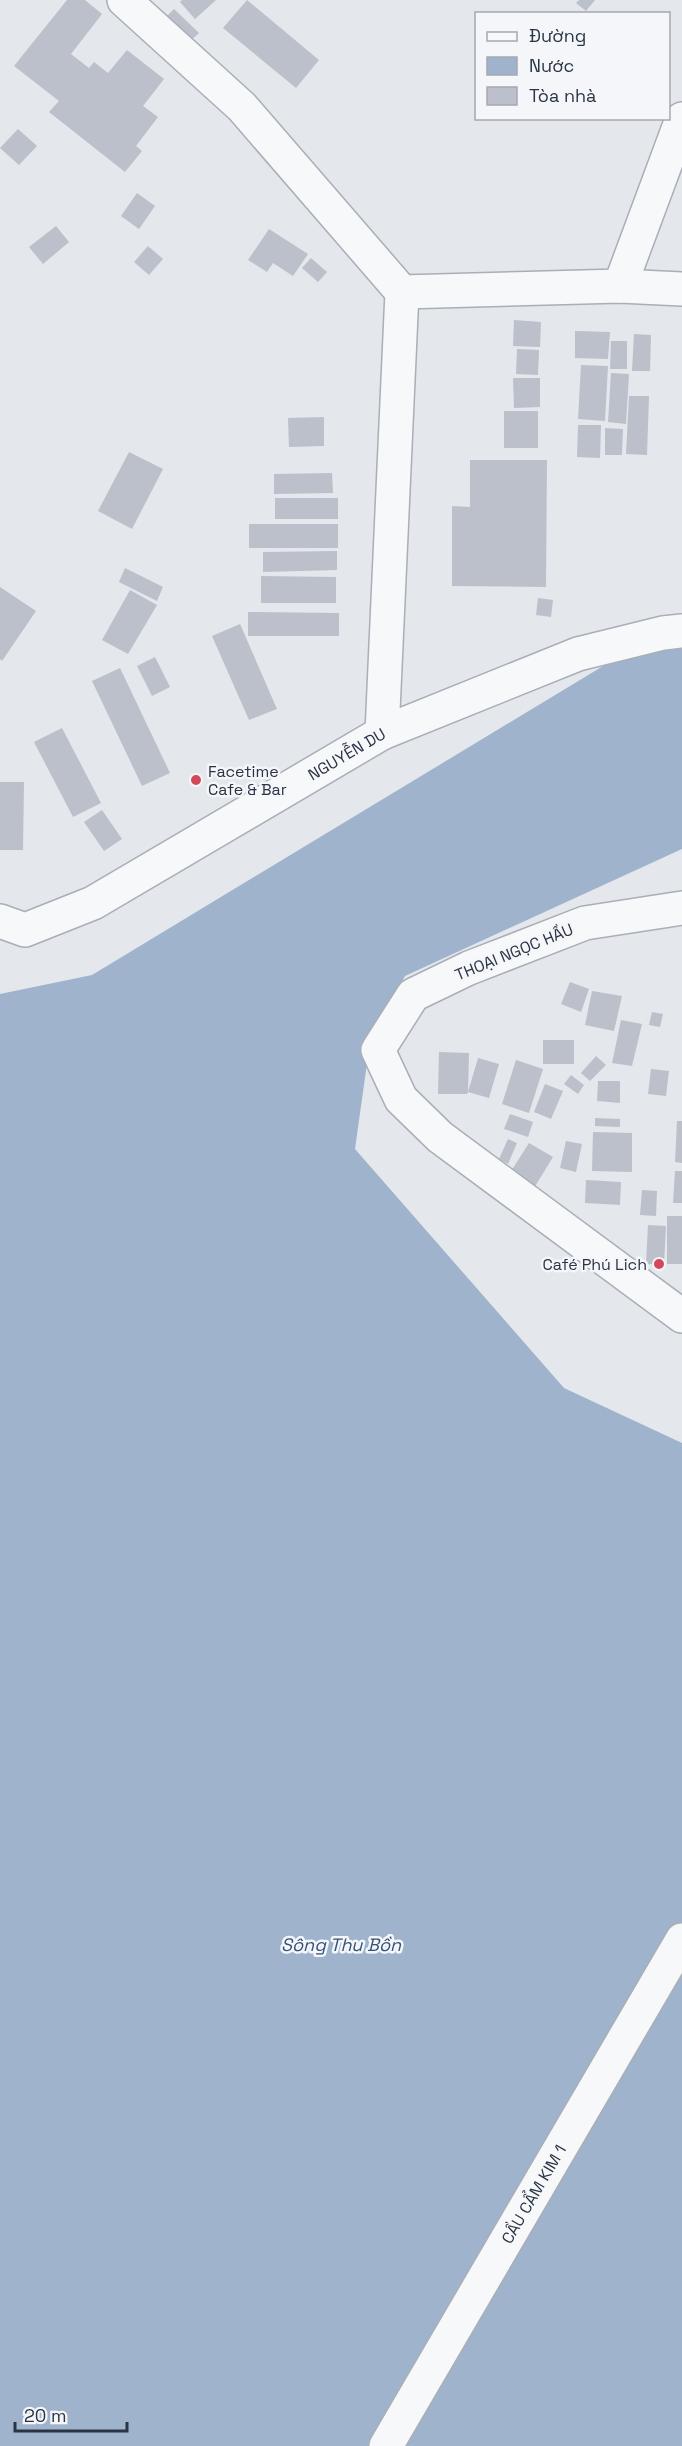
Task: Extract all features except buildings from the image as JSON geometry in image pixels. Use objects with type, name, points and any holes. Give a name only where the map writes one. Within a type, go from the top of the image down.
[{"type":"street","points":[[124,0],[242,107],[402,292],[382,734]]},
{"type":"street","points":[[620,286],[682,119]]},
{"type":"street","points":[[402,292],[620,286],[682,289]]},
{"type":"street","name":"NGUYỄN DU","points":[[0,921],[25,930],[93,903],[382,734],[578,654],[663,633],[682,631]]},
{"type":"street","name":"THOẠI NGỌC HẦU","points":[[682,908],[585,923],[469,968],[413,995],[378,1050],[401,1099],[440,1137],[682,1316]]},
{"type":"street","name":"CẦU CẨM KIM 1","points":[[386,2446],[682,1940]]},
{"type":"water","name":"Sông Thu Bồn","points":[[682,640],[682,849],[405,976],[370,1042],[355,1149],[564,1388],[682,1443],[682,2446],[0,2446],[0,994],[92,975],[613,660]]},
{"type":"place","name":"Facetime Cafe & Bar","points":[[196,780]]},
{"type":"place","name":"Café Phú Lich","points":[[659,1264]]}]
